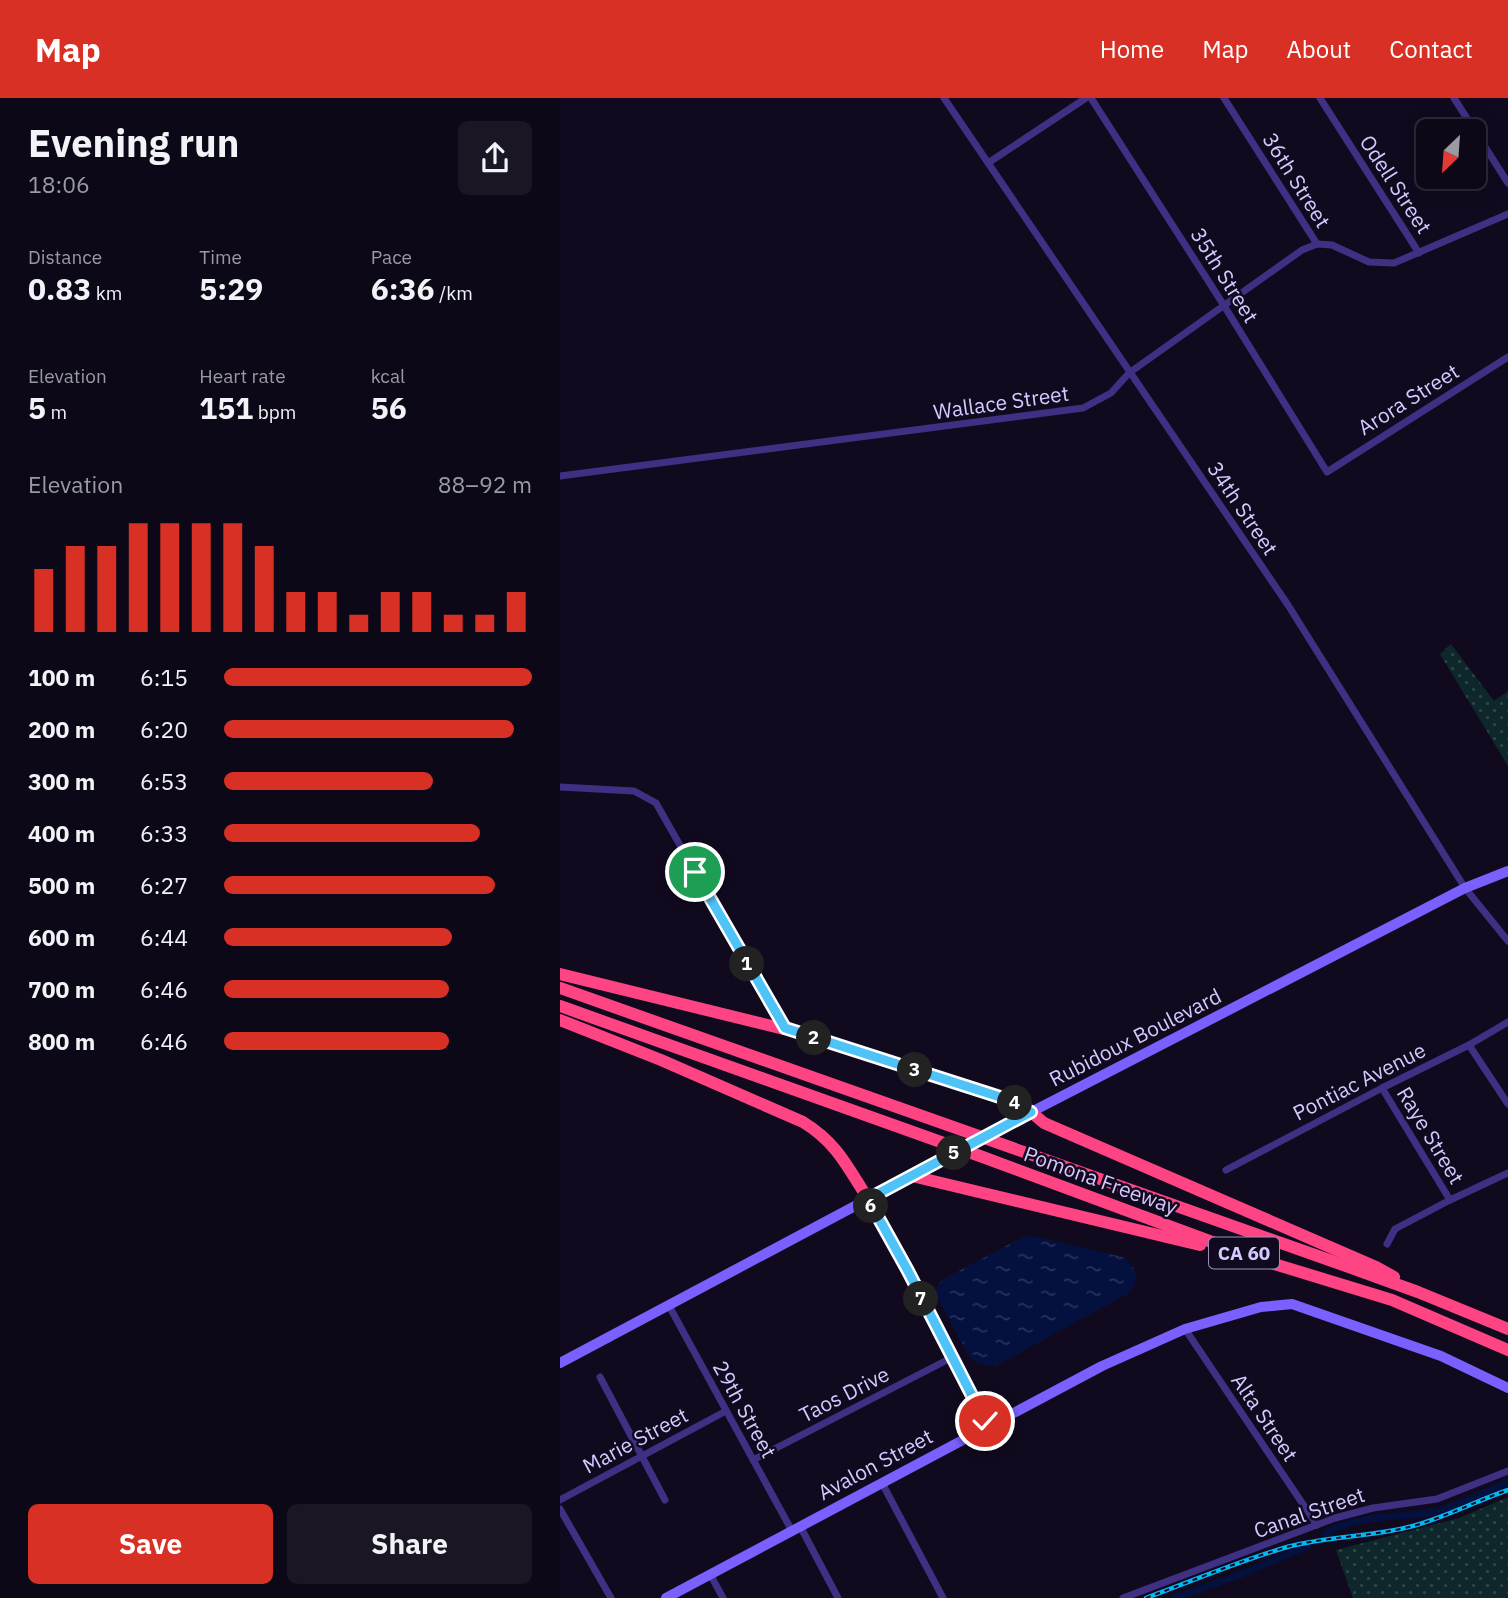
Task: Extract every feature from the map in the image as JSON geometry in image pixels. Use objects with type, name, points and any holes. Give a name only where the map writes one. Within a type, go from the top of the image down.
[{"type":"highway","points":[[560,974],[785,1028]]},
{"type":"highway","name":"Pomona Freeway","points":[[560,988],[1418,1292],[1508,1329]]},
{"type":"highway","name":"Pomona Freeway","points":[[560,1006],[1293,1271],[1392,1300],[1508,1350]]},
{"type":"highway","points":[[560,1020],[661,1060],[803,1122],[836,1148],[868,1199]]},
{"type":"highway","points":[[1031,1112],[1042,1122],[1376,1267],[1418,1292]]},
{"type":"highway","points":[[912,1176],[1180,1240],[1293,1271]]},
{"type":"main road","name":"Rubidoux Boulevard","points":[[560,1363],[1008,1123],[1465,888],[1508,871]]},
{"type":"main road","points":[[785,1028],[1003,1098],[1031,1112]]},
{"type":"main road","name":"Avalon Street","points":[[666,1598],[1102,1366],[1185,1329],[1261,1307],[1292,1304],[1441,1356],[1508,1388]]},
{"type":"street","name":"34th Street","points":[[944,98],[1289,606],[1465,888],[1508,940]]},
{"type":"street","points":[[988,163],[1088,98]]},
{"type":"street","name":"35th Street","points":[[1088,98],[1223,304],[1327,472]]},
{"type":"street","name":"36th Street","points":[[1224,98],[1317,244]]},
{"type":"street","name":"Odell Street","points":[[1320,98],[1419,253]]},
{"type":"street","points":[[1454,98],[1508,183]]},
{"type":"street","points":[[1317,244],[1340,247],[1369,262],[1394,263],[1508,214]]},
{"type":"street","name":"Wallace Street","points":[[560,477],[1083,408],[1111,393],[1129,373],[1223,304],[1302,250],[1317,244]]},
{"type":"street","name":"Arora Street","points":[[1327,472],[1508,356]]},
{"type":"street","points":[[560,787],[634,791],[656,803],[785,1028]]},
{"type":"street","name":"Pontiac Avenue","points":[[1226,1170],[1469,1045],[1508,1022]]},
{"type":"street","points":[[1469,1045],[1508,1104]]},
{"type":"street","name":"Raye Street","points":[[1382,1088],[1450,1200]]},
{"type":"street","points":[[1387,1244],[1395,1230],[1508,1173]]},
{"type":"street","points":[[868,1199],[988,1426]]},
{"type":"street","name":"29th Street","points":[[668,1304],[753,1460],[838,1598]]},
{"type":"street","name":"Alta Street","points":[[1185,1329],[1317,1525]]},
{"type":"street","name":"Taos Drive","points":[[753,1460],[951,1358]]},
{"type":"street","points":[[600,1377],[665,1500]]},
{"type":"street","name":"Marie Street","points":[[560,1500],[726,1411]]},
{"type":"street","name":"Canal Street","points":[[1123,1598],[1317,1525],[1373,1508],[1437,1499],[1508,1471]]},
{"type":"street","points":[[882,1483],[943,1598]]},
{"type":"street","points":[[560,1509],[611,1598]]},
{"type":"street","points":[[710,1574],[723,1598]]},
{"type":"green space","points":[[1451,644],[1494,701],[1508,691],[1508,766],[1440,654]]},
{"type":"green space","points":[[1508,1497],[1508,1598],[1353,1598],[1336,1550],[1459,1518]]},
{"type":"water","points":[[1027,1235],[1123,1257],[1132,1265],[1136,1280],[1127,1294],[995,1366],[979,1364],[969,1356],[938,1299],[937,1286],[944,1279]]},
{"type":"waterway","points":[[1326,1534],[1348,1523],[1437,1511],[1508,1482]]},
{"type":"waterway","points":[[1174,1598],[1237,1576],[1308,1546]]},
{"type":"railway","points":[[1146,1598],[1287,1547],[1413,1526],[1508,1490]]},
{"type":"route","points":[[695,872],[785,1028],[1003,1098],[1031,1112],[868,1199],[985,1421]]}]
